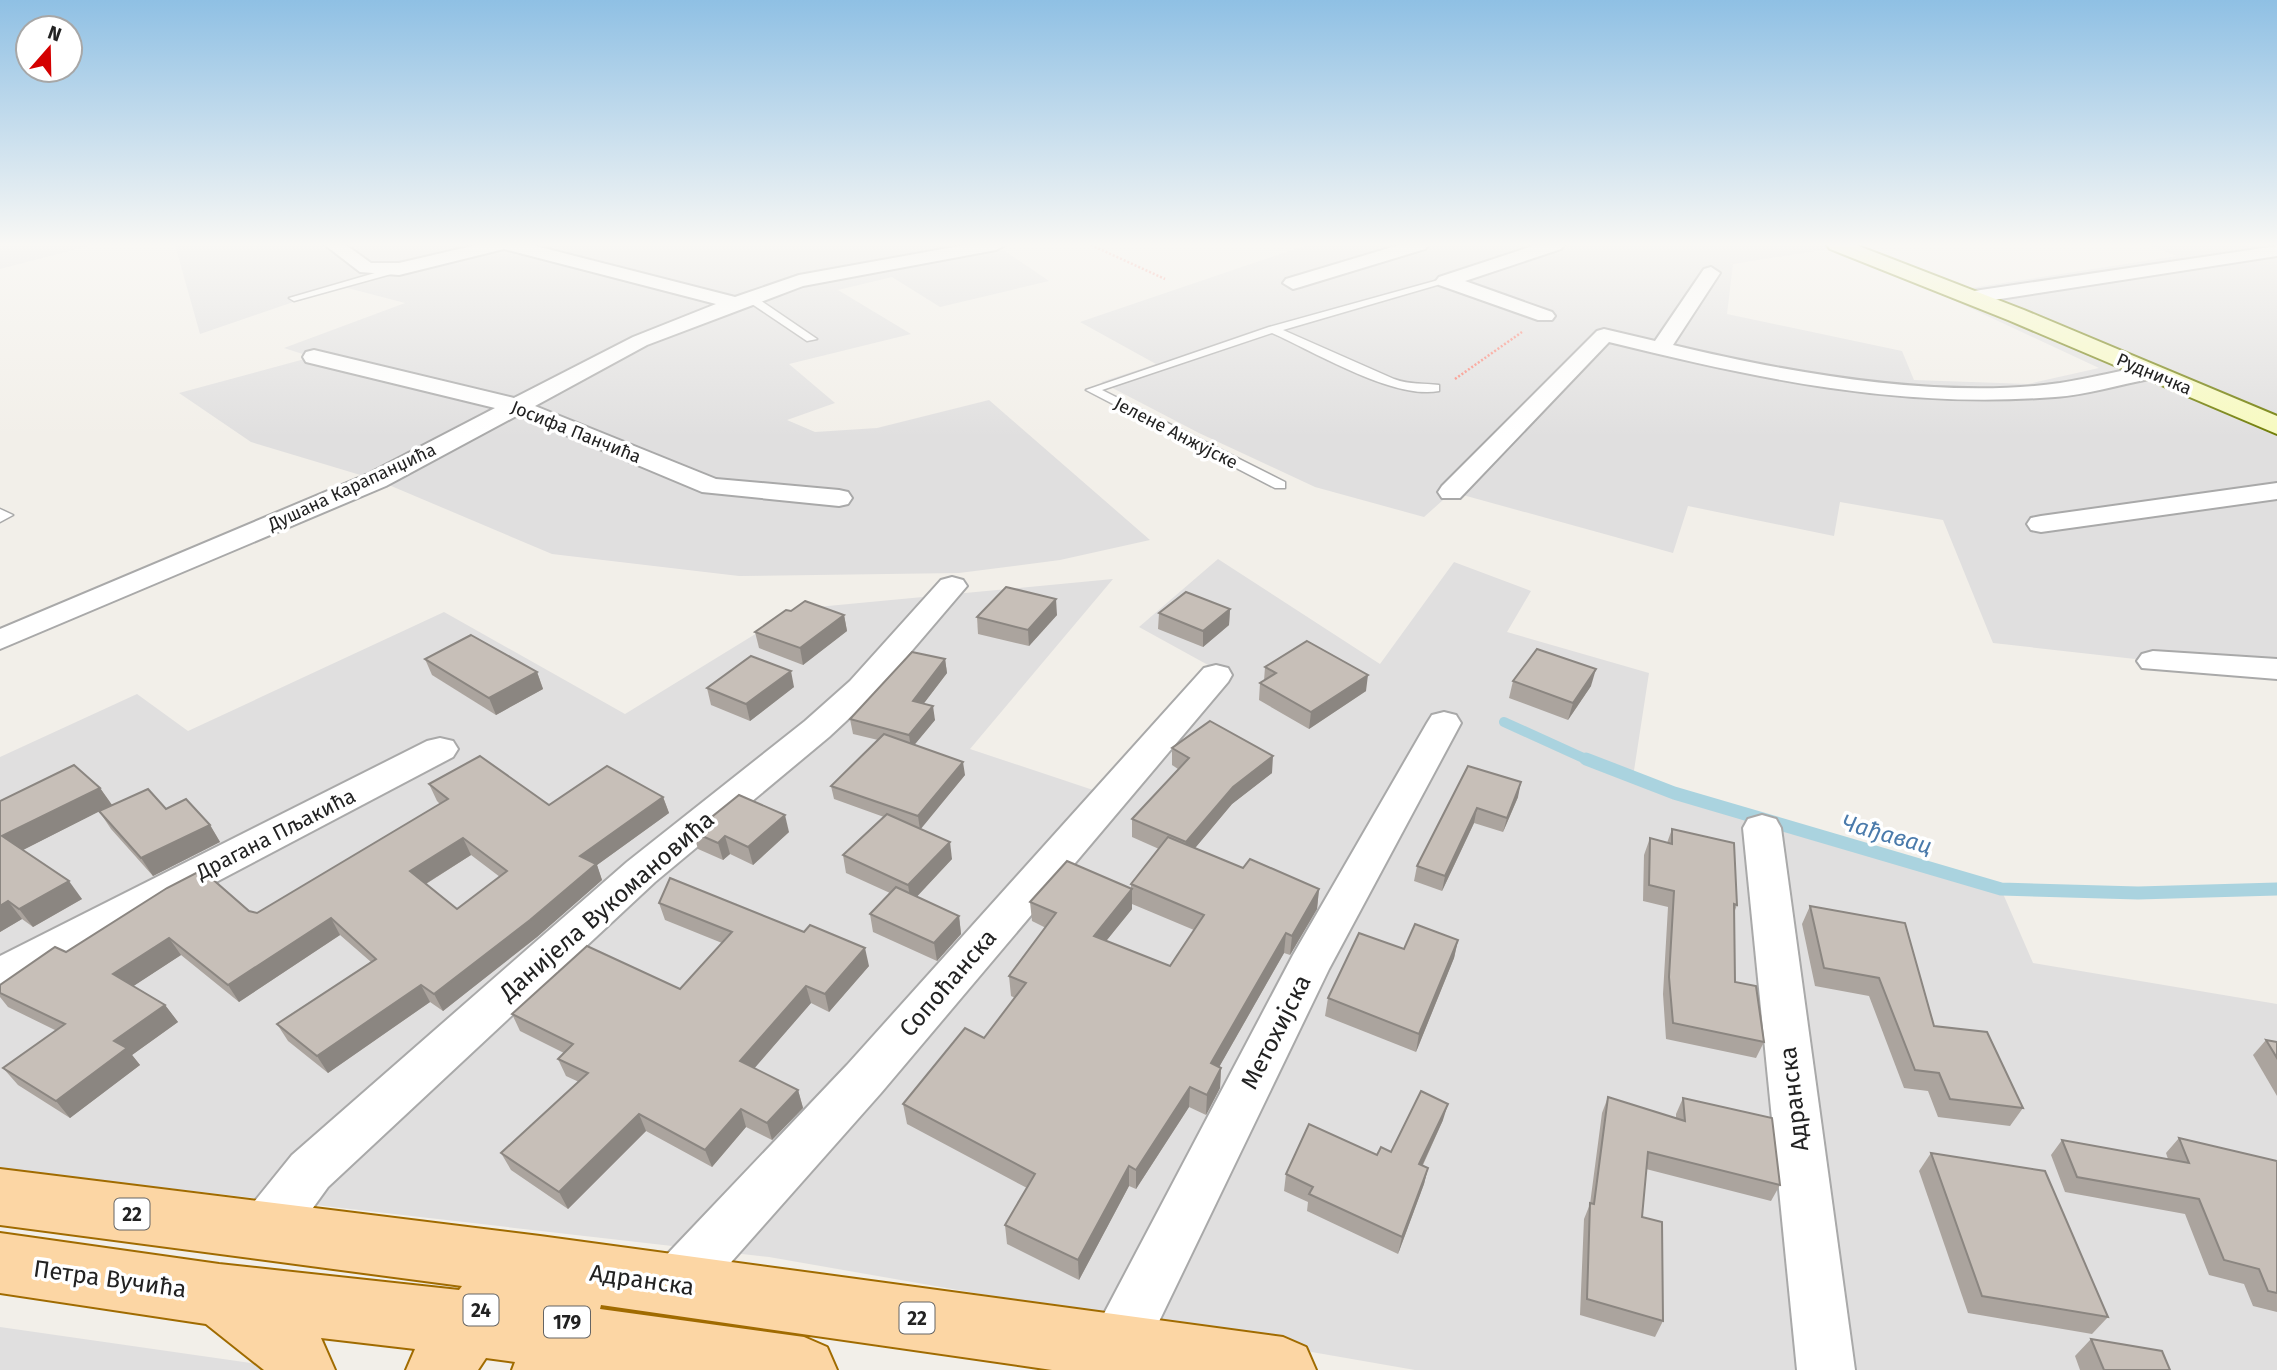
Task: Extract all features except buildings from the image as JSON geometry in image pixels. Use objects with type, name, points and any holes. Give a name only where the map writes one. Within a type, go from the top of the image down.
[{"type":"main road","name":"Адранска","points":[[0,1197],[554,1268],[1283,1370]]},
{"type":"main road","name":"Петра Вучића","points":[[0,1263],[219,1295]]},
{"type":"main road","name":"24","points":[[454,1346],[497,1294],[554,1268]]},
{"type":"main road","name":"179","points":[[554,1268],[571,1288],[554,1353]]},
{"type":"main road","points":[[219,1295],[454,1346],[784,1369]]},
{"type":"main road","points":[[219,1295],[293,1351],[302,1370]]},
{"type":"street","name":"Душана Карапанџића","points":[[0,640],[377,480],[640,341],[721,309]]},
{"type":"street","points":[[1525,309],[1545,316]]},
{"type":"street","points":[[1660,349],[1687,309]]},
{"type":"street","name":"Рудничка","points":[[2002,309],[2277,426]]},
{"type":"street","points":[[1451,492],[1604,335],[1660,349],[1846,386],[1964,394],[2058,390],[2148,372]]},
{"type":"street","name":"Јосифа Панчића","points":[[314,357],[516,406],[711,486],[839,498]]},
{"type":"street","points":[[2041,524],[2277,491]]},
{"type":"street","name":"Данијела Вукомановића","points":[[265,1230],[310,1171],[379,1108],[641,872],[817,729],[862,688],[952,586]]},
{"type":"street","points":[[2153,661],[2277,669]]},
{"type":"street","name":"Сопоћанска","points":[[675,1285],[864,1079],[1216,675]]},
{"type":"street","name":"Метохијска","points":[[1118,1345],[1308,967],[1444,723]]},
{"type":"street","name":"Драгана Пљакића","points":[[0,976],[440,749]]},
{"type":"street","name":"Адранска","points":[[1762,828],[1826,1370]]},
{"type":"lane","points":[[759,309],[811,339]]},
{"type":"lane","name":"Јелене Анжујске","points":[[1280,485],[1092,390],[1273,329],[1345,309]]},
{"type":"lane","points":[[1273,329],[1390,382],[1408,388],[1435,388]]},
{"type":"path","points":[[1435,388],[1452,381],[1545,316]]},
{"type":"shaded area","points":[[193,309],[273,309],[200,334]]},
{"type":"shaded area","points":[[389,309],[869,309],[911,334],[789,364],[835,403],[787,420],[815,432],[877,428],[989,400],[1150,540],[1060,560],[959,573],[739,576],[552,554],[377,480],[251,442],[179,393],[312,357],[284,348]]},
{"type":"shaded area","points":[[1119,309],[1728,309],[1727,314],[1902,351],[1914,380],[2028,384],[2099,368],[1972,309],[2277,309],[2277,662],[2153,661],[1993,643],[1943,520],[1840,502],[1834,536],[1688,506],[1673,553],[1452,492],[1424,517],[1315,487],[1199,433],[1101,382],[1156,364],[1080,322]]},
{"type":"shaded area","points":[[1218,559],[1380,664],[1454,562],[1531,591],[1507,632],[1649,673],[1633,777],[1862,851],[2001,889],[2033,963],[2277,1004],[2277,1370],[1415,1370],[769,1257],[0,1169],[0,757],[137,694],[188,731],[444,612],[625,714],[796,609],[1113,579],[970,749],[1123,800],[1228,676],[1139,627]]},
{"type":"shaded area","points":[[0,1327],[300,1370],[0,1370]]},
{"type":"waterway","name":"Чађавац","points":[[1504,722],[1590,761]]},
{"type":"waterway","name":"Чађавац","points":[[1586,759],[1674,793],[2001,889],[2138,893],[2277,889]]}]
